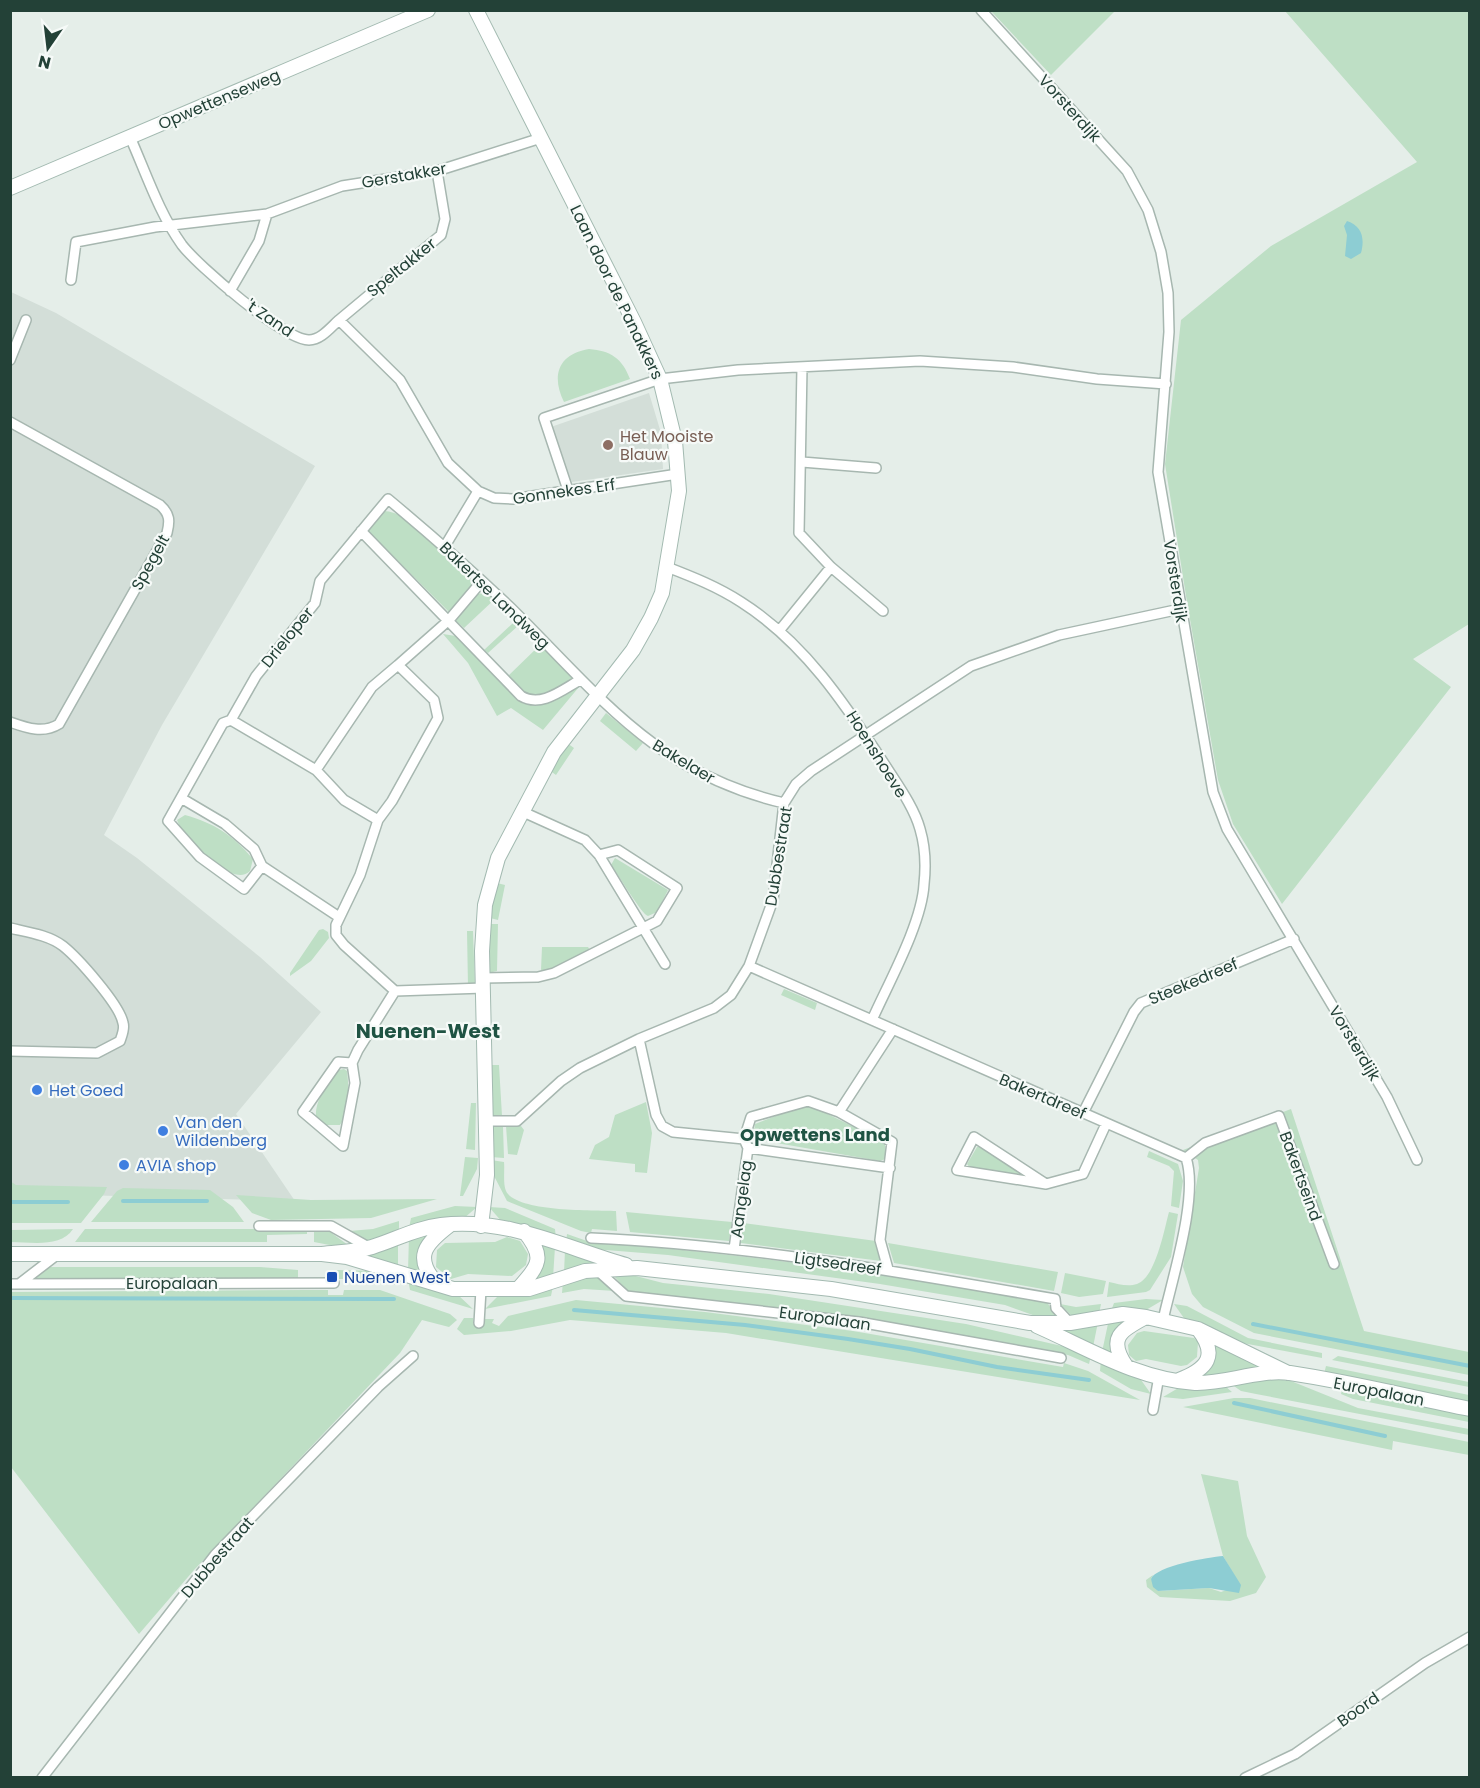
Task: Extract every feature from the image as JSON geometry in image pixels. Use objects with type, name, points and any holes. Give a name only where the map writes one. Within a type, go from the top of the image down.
[{"type":"main road","name":"Opwettenseweg","points":[[10,188],[428,10]]},
{"type":"main road","name":"Laan door de Panakkers","points":[[476,10],[634,322],[660,379],[670,413],[678,474],[678,506],[667,567],[662,593],[651,618],[633,650],[562,739],[498,858],[485,905],[482,931],[487,1175],[481,1226]]},
{"type":"main road","points":[[450,1225],[481,1226],[523,1230],[534,1244],[538,1257],[535,1270],[518,1289],[453,1289],[437,1284],[426,1270],[424,1252],[432,1240],[450,1225]]},
{"type":"main road","name":"Europalaan","points":[[10,1254],[322,1254],[370,1248],[405,1233],[450,1225]]},
{"type":"main road","name":"Europalaan","points":[[523,1230],[584,1253],[637,1268]]},
{"type":"main road","name":"Europalaan","points":[[322,1254],[346,1257],[437,1284]]},
{"type":"main road","name":"Europalaan","points":[[518,1289],[529,1288],[585,1271],[637,1268],[831,1289],[1030,1323],[1070,1323],[1123,1314],[1146,1317]]},
{"type":"main road","points":[[1146,1317],[1163,1320],[1198,1329],[1209,1349],[1207,1361],[1195,1374],[1179,1380],[1125,1366],[1117,1349],[1118,1336],[1126,1327],[1146,1317]]},
{"type":"main road","name":"Europalaan","points":[[1030,1323],[1125,1366]]},
{"type":"main road","name":"Europalaan","points":[[1198,1329],[1288,1373]]},
{"type":"main road","name":"Europalaan","points":[[1179,1380],[1196,1383],[1252,1375],[1288,1373],[1470,1409]]},
{"type":"street","name":"Vorsterdijk","points":[[981,10],[1127,171],[1148,210],[1161,252],[1168,293],[1170,332],[1158,472],[1213,792],[1227,829],[1387,1097],[1417,1160]]},
{"type":"street","name":"'t Zand","points":[[130,137],[169,225],[182,246],[201,267],[286,331],[306,340],[312,340],[323,334],[339,320]]},
{"type":"street","name":"Gerstakker","points":[[71,280],[76,242],[169,225],[267,214],[342,186],[437,171],[541,138]]},
{"type":"street","name":"Speltakker","points":[[339,320],[441,235],[445,219],[437,171]]},
{"type":"street","points":[[230,291],[259,241],[267,214]]},
{"type":"street","points":[[10,360],[26,320]]},
{"type":"street","points":[[339,320],[400,380],[448,463],[478,492],[445,546]]},
{"type":"street","points":[[568,490],[544,418],[660,379],[738,370],[920,361],[1013,367],[1097,379],[1166,384]]},
{"type":"street","points":[[802,367],[799,533],[831,567],[883,610]]},
{"type":"street","name":"Spegelt","points":[[10,422],[160,505],[166,511],[170,524],[59,724],[52,729],[42,729],[10,722]]},
{"type":"street","points":[[802,462],[876,468]]},
{"type":"street","name":"Gonnekes Erf","points":[[478,492],[494,498],[513,499],[678,474]]},
{"type":"street","name":"Bakertse Landweg","points":[[388,499],[482,580],[596,696]]},
{"type":"street","name":"Drieloper","points":[[262,866],[244,889],[200,857],[168,821],[223,723],[231,720],[256,676],[315,603],[320,581],[388,499]]},
{"type":"street","points":[[361,531],[527,699],[543,699],[580,680]]},
{"type":"street","name":"Hoenshoeve","points":[[667,567],[712,584],[743,603],[779,631],[819,671],[847,705],[896,783],[920,827],[924,853],[924,884],[920,910],[872,1020]]},
{"type":"street","points":[[779,631],[831,567]]},
{"type":"street","points":[[316,770],[372,687],[449,620],[482,580]]},
{"type":"street","name":"Dubbestraat","points":[[485,1121],[517,1121],[580,1068],[639,1039],[721,1004],[735,990],[749,966],[773,900],[784,803],[796,784],[865,734],[971,666],[1059,634],[1180,609]]},
{"type":"street","points":[[398,665],[435,700],[438,718],[392,801],[378,820],[360,874],[339,917],[336,935],[395,991],[484,983],[554,973],[657,921],[677,888],[618,849],[600,855]]},
{"type":"street","name":"Bakelaer","points":[[596,696],[671,758],[710,779],[752,795],[784,803]]},
{"type":"street","points":[[231,720],[316,770],[344,800],[378,820]]},
{"type":"street","points":[[181,798],[225,824],[254,849],[262,866],[339,917]]},
{"type":"street","points":[[521,812],[585,840],[600,855],[665,964]]},
{"type":"street","points":[[10,928],[49,938],[63,946],[108,997],[122,1018],[124,1029],[120,1041],[97,1053],[10,1051]]},
{"type":"street","name":"Steekedreef","points":[[1083,1113],[1134,1012],[1141,1003],[1294,939]]},
{"type":"street","name":"Bakertdreef","points":[[749,966],[1186,1158]]},
{"type":"street","points":[[352,1063],[338,1062],[303,1112],[343,1146],[355,1083],[352,1063],[357,1050],[395,991]]},
{"type":"street","points":[[839,1112],[893,1029]]},
{"type":"street","name":"Aangelag","points":[[639,1039],[662,1126],[673,1132],[890,1168]]},
{"type":"street","name":"Aangelag","points":[[734,1249],[751,1117],[808,1101],[839,1112],[892,1142],[880,1240],[888,1269]]},
{"type":"street","name":"Bakertseind","points":[[1186,1158],[1205,1143],[1279,1116],[1334,1264]]},
{"type":"street","points":[[1046,1184],[974,1137],[957,1170],[1046,1184],[1083,1174],[1106,1124]]},
{"type":"street","points":[[1163,1320],[1183,1233],[1191,1173],[1186,1158]]},
{"type":"street","points":[[259,1226],[331,1226],[370,1248]]},
{"type":"street","name":"Ligtsedreef","points":[[591,1238],[734,1249],[888,1269],[1055,1299],[1056,1308],[1070,1323]]},
{"type":"street","points":[[15,1284],[58,1254]]},
{"type":"street","name":"Europalaan","points":[[597,1270],[626,1296],[859,1322],[1061,1358]]},
{"type":"street","name":"Europalaan","points":[[15,1284],[334,1282]]},
{"type":"street","points":[[479,1323],[482,1290]]},
{"type":"street","name":"Dubbestraat","points":[[42,1778],[215,1555],[378,1387],[413,1356]]},
{"type":"street","points":[[1153,1410],[1159,1376]]},
{"type":"street","name":"Boord","points":[[1245,1778],[1295,1754],[1425,1663],[1470,1637]]},
{"type":"shaded area","points":[[11,292],[56,313],[315,466],[162,725],[104,835],[137,858],[260,957],[321,1012],[236,1114],[295,1201],[11,1193]]},
{"type":"shaded area","name":"Het Mooiste Blauw","points":[[649,393],[661,433],[663,469],[572,482],[548,428]]},
{"type":"green space","points":[[991,11],[1115,11],[1051,75]]},
{"type":"green space","points":[[1285,11],[1469,11],[1469,624],[1413,659],[1451,687],[1282,904],[1233,824],[1218,780],[1187,602],[1165,464],[1181,320],[1271,246],[1417,162]]},
{"type":"green space","points":[[589,349],[615,357],[630,379],[564,402],[558,383],[560,368],[570,356]]},
{"type":"green space","points":[[383,511],[405,518],[416,526],[469,574],[470,590],[449,612],[367,530]]},
{"type":"green space","points":[[485,593],[495,599],[464,628],[454,619],[477,594]]},
{"type":"green space","points":[[513,616],[520,624],[488,653],[484,650],[513,623],[510,618]]},
{"type":"green space","points":[[443,634],[462,637],[522,703],[535,706],[579,687],[543,730],[511,708],[497,716],[468,663]]},
{"type":"green space","points":[[540,645],[574,679],[542,696],[527,696],[507,677]]},
{"type":"green space","points":[[606,713],[643,743],[636,751],[600,721]]},
{"type":"green space","points":[[567,743],[574,748],[556,775],[549,770]]},
{"type":"green space","points":[[185,815],[214,826],[238,843],[253,859],[250,871],[242,875],[233,874],[212,861],[180,827],[177,820]]},
{"type":"green space","points":[[615,858],[668,890],[657,912],[648,916],[641,909],[611,865]]},
{"type":"green space","points":[[497,883],[505,885],[498,920],[490,918]]},
{"type":"green space","points":[[489,924],[498,924],[497,971],[488,973]]},
{"type":"green space","points":[[323,929],[328,932],[329,938],[311,961],[290,976],[319,930]]},
{"type":"green space","points":[[467,931],[473,931],[475,987],[468,987]]},
{"type":"green space","points":[[542,947],[588,947],[590,950],[552,970],[541,970]]},
{"type":"green space","points":[[784,989],[817,1003],[815,1010],[781,995]]},
{"type":"green space","points":[[492,1065],[499,1065],[502,1116],[493,1116]]},
{"type":"green space","points":[[339,1070],[347,1071],[348,1099],[344,1119],[340,1125],[325,1125],[316,1117],[318,1104],[331,1080]]},
{"type":"green space","points":[[646,1102],[652,1133],[647,1173],[635,1172],[635,1164],[589,1159],[595,1145],[609,1137],[615,1115]]},
{"type":"green space","points":[[471,1103],[476,1103],[475,1150],[466,1149]]},
{"type":"green space","points":[[807,1104],[885,1142],[885,1159],[880,1161],[753,1139],[755,1124]]},
{"type":"green space","points":[[1291,1109],[1364,1331],[1469,1352],[1469,1375],[1254,1333],[1203,1307],[1192,1294],[1183,1267],[1199,1168],[1198,1160],[1183,1150]]},
{"type":"green space","points":[[506,1126],[521,1126],[524,1130],[517,1155],[508,1154]]},
{"type":"green space","points":[[492,1127],[503,1127],[504,1158],[491,1157]]},
{"type":"green space","points":[[981,1146],[1031,1178],[970,1168],[967,1164],[977,1147]]},
{"type":"green space","points":[[1149,1151],[1178,1164],[1183,1181],[1179,1208],[1171,1206],[1174,1171],[1169,1166],[1147,1157]]},
{"type":"green space","points":[[465,1157],[478,1158],[477,1169],[463,1196],[460,1196]]},
{"type":"green space","points":[[491,1160],[504,1162],[506,1191],[516,1200],[559,1209],[616,1211],[617,1231],[592,1229],[591,1233],[581,1231],[507,1201],[493,1174]]},
{"type":"green space","points":[[10,1181],[16,1185],[107,1187],[81,1223],[11,1223]]},
{"type":"green space","points":[[123,1188],[210,1190],[233,1207],[244,1222],[91,1222],[117,1191]]},
{"type":"green space","points":[[236,1195],[311,1200],[437,1199],[371,1218],[271,1220],[252,1213]]},
{"type":"green space","points":[[455,1206],[477,1207],[463,1219],[409,1228],[411,1218]]},
{"type":"green space","points":[[489,1207],[505,1208],[555,1229],[556,1239],[503,1223]]},
{"type":"green space","points":[[626,1212],[732,1222],[729,1241],[630,1232]]},
{"type":"green space","points":[[1169,1212],[1178,1214],[1171,1257],[1150,1290],[1107,1297],[1109,1282],[1134,1285],[1144,1280],[1154,1263]]},
{"type":"green space","points":[[399,1221],[399,1233],[370,1242],[349,1231],[373,1229]]},
{"type":"green space","points":[[743,1223],[876,1241],[881,1261],[741,1243]]},
{"type":"green space","points":[[73,1229],[61,1239],[45,1243],[11,1242],[11,1230]]},
{"type":"green space","points":[[85,1229],[307,1229],[307,1234],[267,1235],[267,1242],[75,1242]]},
{"type":"green space","points":[[314,1229],[326,1229],[348,1245],[340,1247],[314,1242]]},
{"type":"green space","points":[[431,1230],[423,1275],[408,1271],[409,1236]]},
{"type":"green space","points":[[567,1234],[587,1241],[703,1252],[933,1282],[1047,1302],[1057,1318],[1041,1318],[1005,1305],[880,1284],[668,1255],[581,1248],[566,1243]]},
{"type":"green space","points":[[507,1237],[520,1241],[528,1254],[526,1265],[512,1276],[468,1274],[451,1279],[436,1267],[437,1250],[445,1243],[495,1242]]},
{"type":"green space","points":[[398,1241],[398,1268],[362,1257],[363,1253]]},
{"type":"green space","points":[[545,1243],[555,1247],[553,1278],[536,1284],[534,1280]]},
{"type":"green space","points":[[888,1243],[1058,1272],[1054,1291],[894,1263]]},
{"type":"green space","points":[[565,1250],[597,1262],[597,1266],[564,1273]]},
{"type":"green space","points":[[49,1267],[260,1267],[298,1270],[298,1279],[34,1279]]},
{"type":"green space","points":[[337,1270],[379,1271],[397,1275],[397,1285],[372,1279],[337,1279]]},
{"type":"green space","points":[[1065,1273],[1106,1281],[1103,1294],[1079,1297],[1061,1293]]},
{"type":"green space","points":[[597,1274],[615,1291],[584,1289],[562,1293],[563,1281]]},
{"type":"green space","points":[[632,1275],[663,1283],[769,1294],[966,1324],[1075,1349],[1091,1355],[1089,1364],[1068,1355],[869,1321],[629,1293],[614,1276]]},
{"type":"green space","points":[[408,1279],[458,1295],[473,1309],[410,1290]]},
{"type":"green space","points":[[553,1286],[551,1296],[485,1309],[500,1294]]},
{"type":"green space","points":[[328,1290],[328,1295],[343,1295],[344,1290],[380,1290],[450,1314],[457,1320],[449,1327],[422,1320],[400,1353],[194,1570],[139,1634],[11,1467],[11,1292]]},
{"type":"green space","points":[[1146,1299],[1163,1300],[1146,1310],[1111,1311],[1114,1303]]},
{"type":"green space","points":[[576,1300],[705,1312],[853,1331],[1063,1367],[1064,1363],[1088,1371],[1140,1400],[726,1333],[570,1320],[511,1331],[464,1335],[457,1329],[464,1318],[473,1318],[473,1324],[484,1325],[485,1319],[494,1319],[492,1323],[499,1326],[508,1316]]},
{"type":"green space","points":[[1060,1304],[1076,1307],[1101,1304],[1099,1314],[1073,1317]]},
{"type":"green space","points":[[1174,1304],[1187,1306],[1248,1338],[1322,1353],[1322,1358],[1237,1342],[1186,1321]]},
{"type":"green space","points":[[1126,1318],[1127,1323],[1113,1352],[1109,1355],[1102,1352],[1109,1319]]},
{"type":"green space","points":[[1098,1322],[1093,1347],[1058,1331],[1059,1327]]},
{"type":"green space","points":[[1144,1331],[1194,1338],[1198,1342],[1197,1357],[1187,1365],[1181,1366],[1146,1359],[1136,1361],[1129,1355],[1128,1345],[1137,1333]]},
{"type":"green space","points":[[1218,1342],[1268,1366],[1201,1379],[1200,1375]]},
{"type":"green space","points":[[1338,1356],[1469,1382],[1469,1387],[1332,1360]]},
{"type":"green space","points":[[1101,1359],[1139,1377],[1151,1394],[1131,1389],[1100,1371]]},
{"type":"green space","points":[[1326,1366],[1469,1395],[1469,1402],[1324,1374]]},
{"type":"green space","points":[[1265,1378],[1291,1381],[1358,1408],[1469,1429],[1469,1435],[1241,1391],[1231,1384]]},
{"type":"green space","points":[[1225,1386],[1232,1392],[1183,1399],[1163,1397],[1180,1387]]},
{"type":"green space","points":[[1342,1390],[1469,1415],[1469,1422],[1353,1399],[1341,1394]]},
{"type":"green space","points":[[1234,1398],[1250,1398],[1469,1442],[1469,1455],[1393,1441],[1392,1450],[1183,1407]]},
{"type":"green space","points":[[1201,1474],[1238,1481],[1247,1536],[1266,1577],[1256,1593],[1230,1601],[1160,1597],[1147,1587],[1146,1580],[1153,1575],[1151,1579],[1158,1591],[1209,1588],[1221,1592],[1240,1585],[1223,1556]]},
{"type":"water","points":[[1347,221],[1359,229],[1363,242],[1361,253],[1351,259],[1345,256],[1347,235],[1344,226]]},
{"type":"water","points":[[1223,1556],[1241,1585],[1239,1593],[1209,1588],[1158,1591],[1153,1587],[1151,1579],[1162,1570],[1184,1563]]},
{"type":"waterway","points":[[123,1201],[207,1201]]},
{"type":"waterway","points":[[10,1202],[68,1202]]},
{"type":"waterway","points":[[10,1298],[394,1299]]},
{"type":"waterway","points":[[574,1310],[745,1325],[848,1339],[997,1367],[1089,1380]]},
{"type":"waterway","points":[[1253,1324],[1470,1366]]},
{"type":"waterway","points":[[1234,1403],[1385,1436]]},
{"type":"place","name":"Het Mooiste Blauw","points":[[608,445]]},
{"type":"place","name":"Het Goed","points":[[37,1090]]},
{"type":"place","name":"Van den Wildenberg","points":[[163,1131]]},
{"type":"place","name":"AVIA shop","points":[[124,1165]]},
{"type":"place","name":"Nuenen West","points":[[332,1277]]},
{"type":"district","name":"Nuenen-West","points":[[428,1031]]},
{"type":"district","name":"Opwettens Land","points":[[815,1135]]}]
